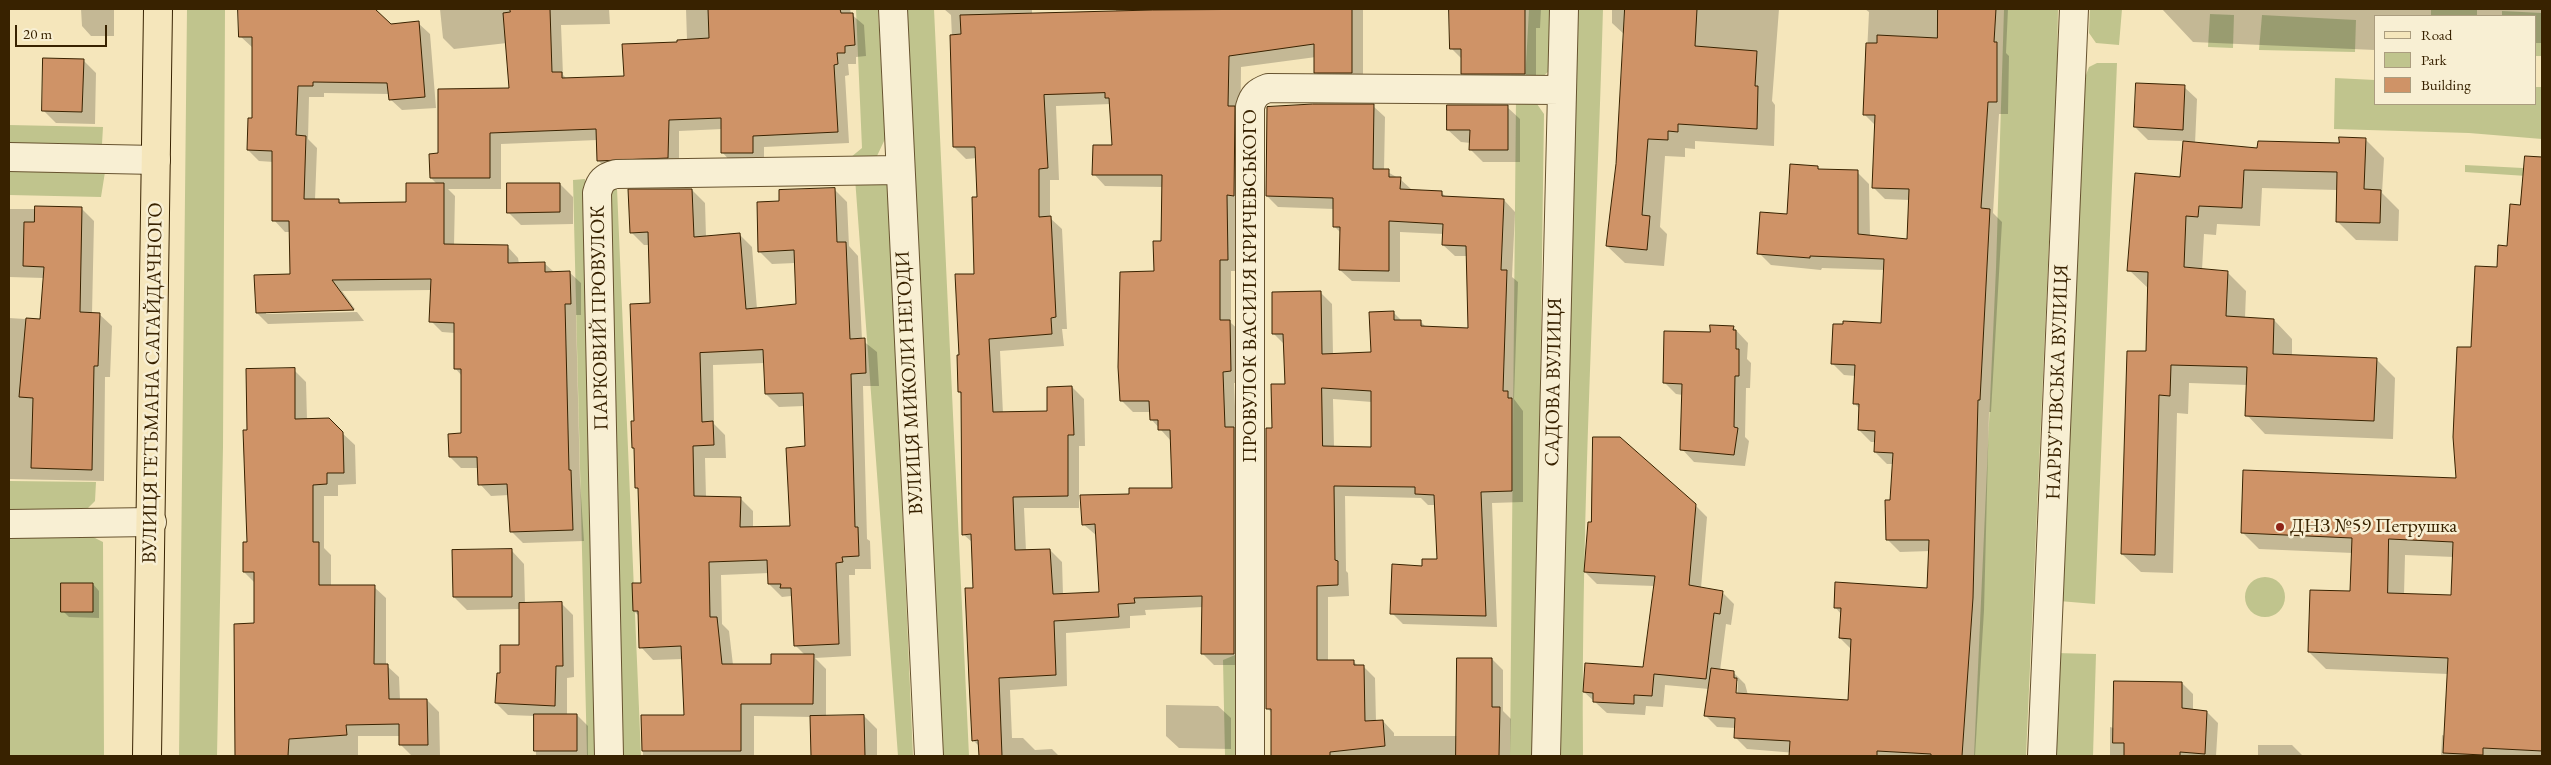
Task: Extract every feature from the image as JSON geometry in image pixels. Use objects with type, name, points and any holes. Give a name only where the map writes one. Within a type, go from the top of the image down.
[{"type":"main road","name":"ВУЛИЦЯ ГЕТЬМАНА САГАЙДАЧНОГО","points":[[147,756],[152,522],[158,9]]},
{"type":"street","name":"ВУЛИЦЯ МИКОЛИ НЕГОДИ","points":[[893,9],[929,756]]},
{"type":"street","name":"САДОВА ВУЛИЦЯ","points":[[1546,756],[1564,9]]},
{"type":"street","name":"НАРБУТІВСЬКА ВУЛИЦЯ","points":[[2042,756],[2074,9]]},
{"type":"street","name":"ПРОВУЛОК ВАСИЛЯ КРИЧЕВСЬКОГО","points":[[1250,756],[1250,107],[1253,98],[1259,91],[1268,88],[1561,90]]},
{"type":"street","points":[[9,157],[156,160]]},
{"type":"street","name":"ПАРКОВИЙ ПРОВУЛОК","points":[[609,756],[597,193],[600,183],[606,177],[616,174],[900,170]]},
{"type":"street","points":[[9,524],[152,522]]},
{"type":"green space","points":[[187,9],[225,9],[223,447],[217,756],[179,756]]},
{"type":"green space","points":[[856,9],[878,9],[885,139],[877,156],[857,165],[845,162],[862,148]]},
{"type":"green space","points":[[905,9],[934,9],[969,756],[939,756]]},
{"type":"green space","points":[[1529,9],[1551,9],[1549,71],[1538,81],[1525,82]]},
{"type":"green space","points":[[1577,9],[1603,9],[1584,569],[1583,756],[1557,756]]},
{"type":"green space","points":[[2004,9],[2058,9],[2057,63],[2026,756],[1974,756],[1996,268]]},
{"type":"green space","points":[[2090,9],[2122,9],[2119,45],[2096,43],[2089,33]]},
{"type":"green space","points":[[2431,9],[2477,10],[2477,15],[2431,15]]},
{"type":"green space","points":[[2502,11],[2542,13],[2542,56],[2536,56],[2536,15],[2502,15]]},
{"type":"green space","points":[[2210,14],[2234,15],[2233,48],[2208,47]]},
{"type":"green space","points":[[2262,15],[2356,20],[2355,52],[2259,50]]},
{"type":"green space","points":[[2097,63],[2117,63],[2095,604],[2059,601],[2083,83],[2089,67]]},
{"type":"green space","points":[[2335,78],[2374,80],[2374,105],[2536,105],[2536,87],[2542,87],[2542,139],[2469,133],[2334,129]]},
{"type":"green space","points":[[1516,97],[1537,104],[1544,114],[1535,756],[1510,756]]},
{"type":"green space","points":[[9,125],[103,127],[102,144],[9,144]]},
{"type":"green space","points":[[2465,165],[2542,169],[2542,177],[2465,172]]},
{"type":"green space","points":[[9,168],[105,172],[101,197],[9,195]]},
{"type":"green space","points":[[855,178],[888,183],[913,756],[898,756]]},
{"type":"green space","points":[[585,179],[600,756],[587,756],[573,180]]},
{"type":"green space","points":[[617,188],[641,756],[620,756],[608,190]]},
{"type":"green space","points":[[9,481],[96,482],[95,501],[86,510],[9,511]]},
{"type":"green space","points":[[9,535],[89,535],[103,542],[104,756],[9,756]]},
{"type":"green space","points":[[2269,577],[2276,580],[2282,586],[2285,597],[2284,605],[2276,614],[2269,617],[2261,617],[2254,614],[2246,605],[2245,593],[2248,586],[2257,578]]},
{"type":"green space","points":[[1240,653],[1241,756],[1225,756],[1223,660]]},
{"type":"green space","points":[[2055,653],[2096,654],[2093,756],[2052,756]]},
{"type":"building","points":[[238,9],[375,9],[391,24],[419,21],[425,97],[389,100],[387,83],[313,82],[313,86],[298,86],[296,135],[306,136],[304,199],[339,199],[339,203],[406,202],[406,183],[444,183],[444,244],[508,245],[508,263],[545,262],[545,272],[570,271],[571,304],[565,304],[569,470],[571,470],[573,530],[510,532],[507,484],[478,485],[477,457],[449,457],[448,434],[461,433],[461,369],[454,369],[454,323],[429,322],[431,279],[332,280],[354,310],[256,313],[254,275],[290,274],[289,221],[272,221],[272,151],[247,150],[248,118],[252,118],[252,37],[239,37]]},
{"type":"building","points":[[510,9],[550,9],[552,72],[562,72],[562,78],[624,76],[622,44],[677,42],[677,40],[709,38],[708,9],[840,9],[841,13],[853,13],[855,45],[845,46],[845,53],[837,53],[838,64],[834,65],[838,132],[753,136],[753,153],[721,153],[721,118],[669,120],[668,158],[597,161],[596,129],[490,133],[490,178],[430,178],[429,154],[438,153],[438,89],[509,88],[503,13],[510,12]]},
{"type":"building","points":[[1352,9],[1352,73],[1314,73],[1314,44],[1229,56],[1228,106],[1235,106],[1234,196],[1227,195],[1228,260],[1220,260],[1220,320],[1230,320],[1231,371],[1223,372],[1225,427],[1234,427],[1234,654],[1201,654],[1202,596],[1134,598],[1135,603],[1118,604],[1119,617],[1054,621],[1056,675],[999,678],[1002,756],[979,756],[978,740],[972,741],[969,681],[965,588],[973,588],[971,534],[962,535],[961,392],[958,392],[957,355],[959,355],[955,274],[974,274],[972,197],[977,197],[975,147],[953,147],[950,35],[961,34],[960,15],[1152,10]],"holes":[[[1105,93],[1105,98],[1109,98],[1112,145],[1093,145],[1092,175],[1162,175],[1161,241],[1153,241],[1154,271],[1120,272],[1118,367],[1120,401],[1149,401],[1150,420],[1158,420],[1158,430],[1170,430],[1172,488],[1129,488],[1129,494],[1080,495],[1082,525],[1095,524],[1099,592],[1053,594],[1050,549],[1015,550],[1013,497],[1068,496],[1068,435],[1074,435],[1072,386],[1047,387],[1047,411],[993,412],[989,339],[1052,334],[1051,318],[1056,317],[1051,216],[1039,217],[1039,169],[1048,168],[1044,95]]]},
{"type":"building","points":[[1449,9],[1525,9],[1525,74],[1461,74],[1461,49],[1450,49]]},
{"type":"building","points":[[1625,9],[1697,9],[1695,46],[1757,51],[1755,86],[1758,86],[1757,129],[1678,124],[1678,132],[1668,131],[1668,140],[1648,139],[1642,215],[1650,216],[1647,250],[1606,246],[1616,164]]},
{"type":"building","points":[[1938,9],[1996,9],[1994,42],[1997,42],[1997,102],[1988,102],[1981,208],[1990,209],[1980,400],[1978,400],[1973,598],[1962,756],[1931,756],[1931,754],[1877,751],[1877,756],[1789,756],[1790,741],[1734,738],[1735,718],[1704,716],[1711,668],[1734,671],[1734,678],[1737,678],[1736,693],[1848,700],[1851,639],[1839,638],[1841,608],[1834,608],[1835,582],[1927,588],[1929,540],[1886,540],[1885,500],[1890,500],[1893,453],[1874,452],[1875,431],[1858,430],[1859,404],[1853,404],[1855,365],[1831,364],[1833,324],[1843,324],[1843,321],[1881,323],[1884,259],[1810,256],[1810,258],[1757,254],[1760,212],[1787,214],[1790,164],[1818,166],[1818,169],[1858,170],[1858,234],[1907,239],[1909,189],[1872,188],[1875,115],[1863,115],[1866,43],[1877,43],[1877,35],[1937,38]]},
{"type":"building","points":[[43,58],[84,59],[82,112],[42,111]]},
{"type":"building","points":[[2136,83],[2185,85],[2183,130],[2134,127]]},
{"type":"building","points":[[1313,104],[1374,104],[1373,169],[1389,169],[1389,177],[1401,177],[1400,189],[1442,191],[1442,196],[1504,199],[1501,270],[1507,270],[1503,391],[1508,391],[1508,398],[1512,398],[1512,491],[1481,492],[1486,616],[1390,614],[1392,564],[1422,566],[1422,559],[1437,559],[1434,495],[1415,494],[1415,487],[1334,486],[1335,560],[1338,561],[1338,585],[1317,586],[1317,660],[1354,660],[1354,665],[1364,665],[1365,721],[1383,720],[1385,746],[1330,752],[1330,756],[1271,756],[1271,709],[1266,709],[1266,428],[1272,428],[1271,384],[1285,384],[1283,334],[1272,334],[1272,292],[1321,291],[1322,354],[1371,352],[1369,312],[1394,311],[1394,320],[1421,320],[1421,326],[1468,328],[1466,246],[1442,245],[1443,224],[1389,221],[1389,271],[1339,270],[1340,227],[1333,227],[1333,198],[1266,196],[1267,107]],"holes":[[[1322,388],[1371,391],[1371,447],[1323,446]]]},
{"type":"building","points":[[1447,105],[1508,105],[1508,150],[1469,150],[1470,130],[1447,130]]},
{"type":"building","points":[[2339,137],[2366,138],[2364,189],[2381,190],[2380,223],[2336,222],[2337,172],[2244,170],[2242,208],[2199,206],[2198,217],[2186,216],[2184,267],[2228,271],[2226,316],[2274,319],[2273,354],[2377,358],[2374,421],[2245,416],[2247,367],[2171,365],[2170,396],[2159,395],[2155,555],[2121,554],[2127,351],[2146,351],[2148,272],[2127,271],[2135,173],[2180,177],[2183,141],[2257,148],[2258,141],[2339,143]]},
{"type":"building","points":[[2525,156],[2542,157],[2542,751],[2483,748],[2483,755],[2443,753],[2448,658],[2308,652],[2310,590],[2350,591],[2352,538],[2241,533],[2243,470],[2456,478],[2453,437],[2457,347],[2471,347],[2475,266],[2497,267],[2498,245],[2507,246],[2510,204],[2520,205]],"holes":[[[2389,539],[2453,542],[2451,595],[2388,593]]]},
{"type":"building","points":[[507,183],[560,183],[560,212],[507,213]]},
{"type":"building","points":[[835,188],[837,242],[846,242],[850,339],[865,338],[866,373],[851,374],[855,527],[858,527],[859,556],[842,557],[843,562],[836,563],[839,644],[794,646],[791,588],[780,588],[781,584],[768,584],[767,560],[709,562],[710,617],[717,617],[722,664],[771,664],[771,654],[814,654],[813,704],[741,704],[741,751],[642,751],[641,715],[684,715],[681,646],[639,648],[638,611],[633,611],[632,583],[641,583],[638,488],[635,488],[634,448],[632,448],[631,421],[634,421],[630,304],[650,303],[648,232],[630,233],[628,189],[692,189],[694,237],[740,233],[746,309],[796,304],[794,250],[758,252],[757,202],[779,201],[779,190]],"holes":[[[763,350],[765,394],[803,393],[805,446],[786,448],[790,526],[740,527],[741,497],[694,496],[693,446],[714,445],[713,421],[702,422],[700,353]]]},
{"type":"building","points":[[35,206],[82,207],[80,312],[100,313],[98,366],[94,366],[92,470],[31,468],[33,398],[19,397],[26,318],[40,319],[44,267],[23,266],[24,222],[34,222]]},
{"type":"building","points":[[1710,325],[1734,326],[1733,330],[1736,330],[1736,349],[1739,349],[1739,376],[1735,376],[1734,427],[1738,428],[1734,455],[1680,450],[1682,384],[1663,383],[1664,331],[1710,332]]},
{"type":"building","points":[[295,368],[295,419],[329,418],[343,432],[344,473],[327,473],[327,484],[313,485],[313,542],[319,542],[319,585],[375,585],[374,664],[388,664],[389,699],[427,699],[428,745],[399,745],[399,724],[346,725],[347,735],[289,739],[288,756],[235,756],[234,624],[254,623],[254,572],[243,572],[243,542],[247,542],[243,430],[247,430],[246,369]]},
{"type":"building","points":[[1593,437],[1620,437],[1696,504],[1689,585],[1723,591],[1720,614],[1714,613],[1706,679],[1654,674],[1652,696],[1634,695],[1634,704],[1593,702],[1593,693],[1583,692],[1585,663],[1643,667],[1655,576],[1584,572],[1588,522],[1591,522]]},
{"type":"building","points":[[512,549],[512,597],[453,597],[452,550]]},
{"type":"building","points":[[61,583],[93,583],[93,612],[61,612]]},
{"type":"building","points":[[562,602],[563,666],[556,666],[555,706],[495,703],[497,673],[500,673],[500,645],[519,645],[519,603]]},
{"type":"building","points":[[1457,658],[1492,658],[1492,707],[1500,707],[1499,756],[1456,756]]},
{"type":"building","points":[[2114,681],[2182,682],[2182,708],[2207,711],[2205,754],[2180,752],[2180,756],[2124,756],[2124,743],[2113,743]]},
{"type":"building","points":[[534,714],[577,714],[577,751],[534,751]]},
{"type":"building","points":[[864,715],[865,756],[811,756],[810,716]]},
{"type":"place","name":"ДНЗ №59 Петрушка","points":[[2280,527]]}]
